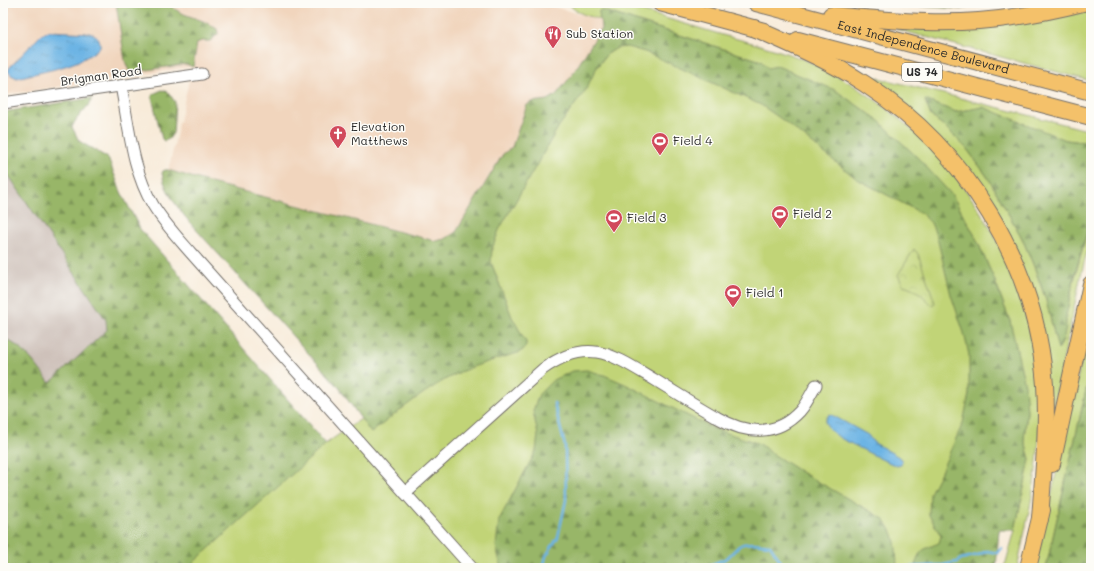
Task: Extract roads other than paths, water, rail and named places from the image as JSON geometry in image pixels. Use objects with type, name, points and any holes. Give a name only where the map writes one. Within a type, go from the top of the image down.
[{"type":"highway","name":"East Independence Boulevard","points":[[660,3],[1091,117]]},
{"type":"highway","name":"East Independence Boulevard","points":[[756,3],[1091,92]]},
{"type":"highway","points":[[784,10],[902,21],[955,22],[982,21],[1024,16],[1083,3]]},
{"type":"highway","points":[[754,28],[827,61],[867,85],[888,100],[913,121],[944,152],[972,186],[989,213],[1013,258],[1023,283],[1037,332],[1042,359],[1046,410],[1040,519]]},
{"type":"highway","points":[[1028,568],[1091,284]]},
{"type":"street","name":"Brigman Road","points":[[3,103],[202,74]]},
{"type":"street","points":[[121,86],[137,167],[147,195],[160,216],[472,568]]},
{"type":"street","points":[[405,492],[543,369],[558,359],[572,353],[595,352],[616,357],[718,418],[733,426],[746,430],[768,430],[788,422],[801,410],[816,385]]},
{"type":"water","points":[[49,31],[92,33],[99,39],[100,47],[92,54],[72,64],[17,78],[11,75],[8,71],[10,67],[42,34]]},
{"type":"water","points":[[830,414],[868,435],[873,442],[899,457],[902,461],[901,465],[897,466],[881,459],[840,438],[830,430],[825,422]]},
{"type":"waterway","points":[[543,568],[546,556],[558,537],[566,500],[565,446],[554,403]]},
{"type":"waterway","points":[[703,568],[727,558],[739,546],[753,543],[770,545],[785,568]]},
{"type":"waterway","points":[[892,568],[943,565],[957,562],[961,559],[987,551],[997,553],[1002,548]]},
{"type":"waterway","points":[[861,568],[884,568]]},
{"type":"place","name":"Sub Station","points":[[553,49]]},
{"type":"place","name":"Elevation Matthews","points":[[338,149]]},
{"type":"place","name":"Field 4","points":[[660,156]]},
{"type":"place","name":"Field 2","points":[[780,229]]},
{"type":"place","name":"Field 3","points":[[614,233]]},
{"type":"place","name":"Field 1","points":[[733,308]]}]
